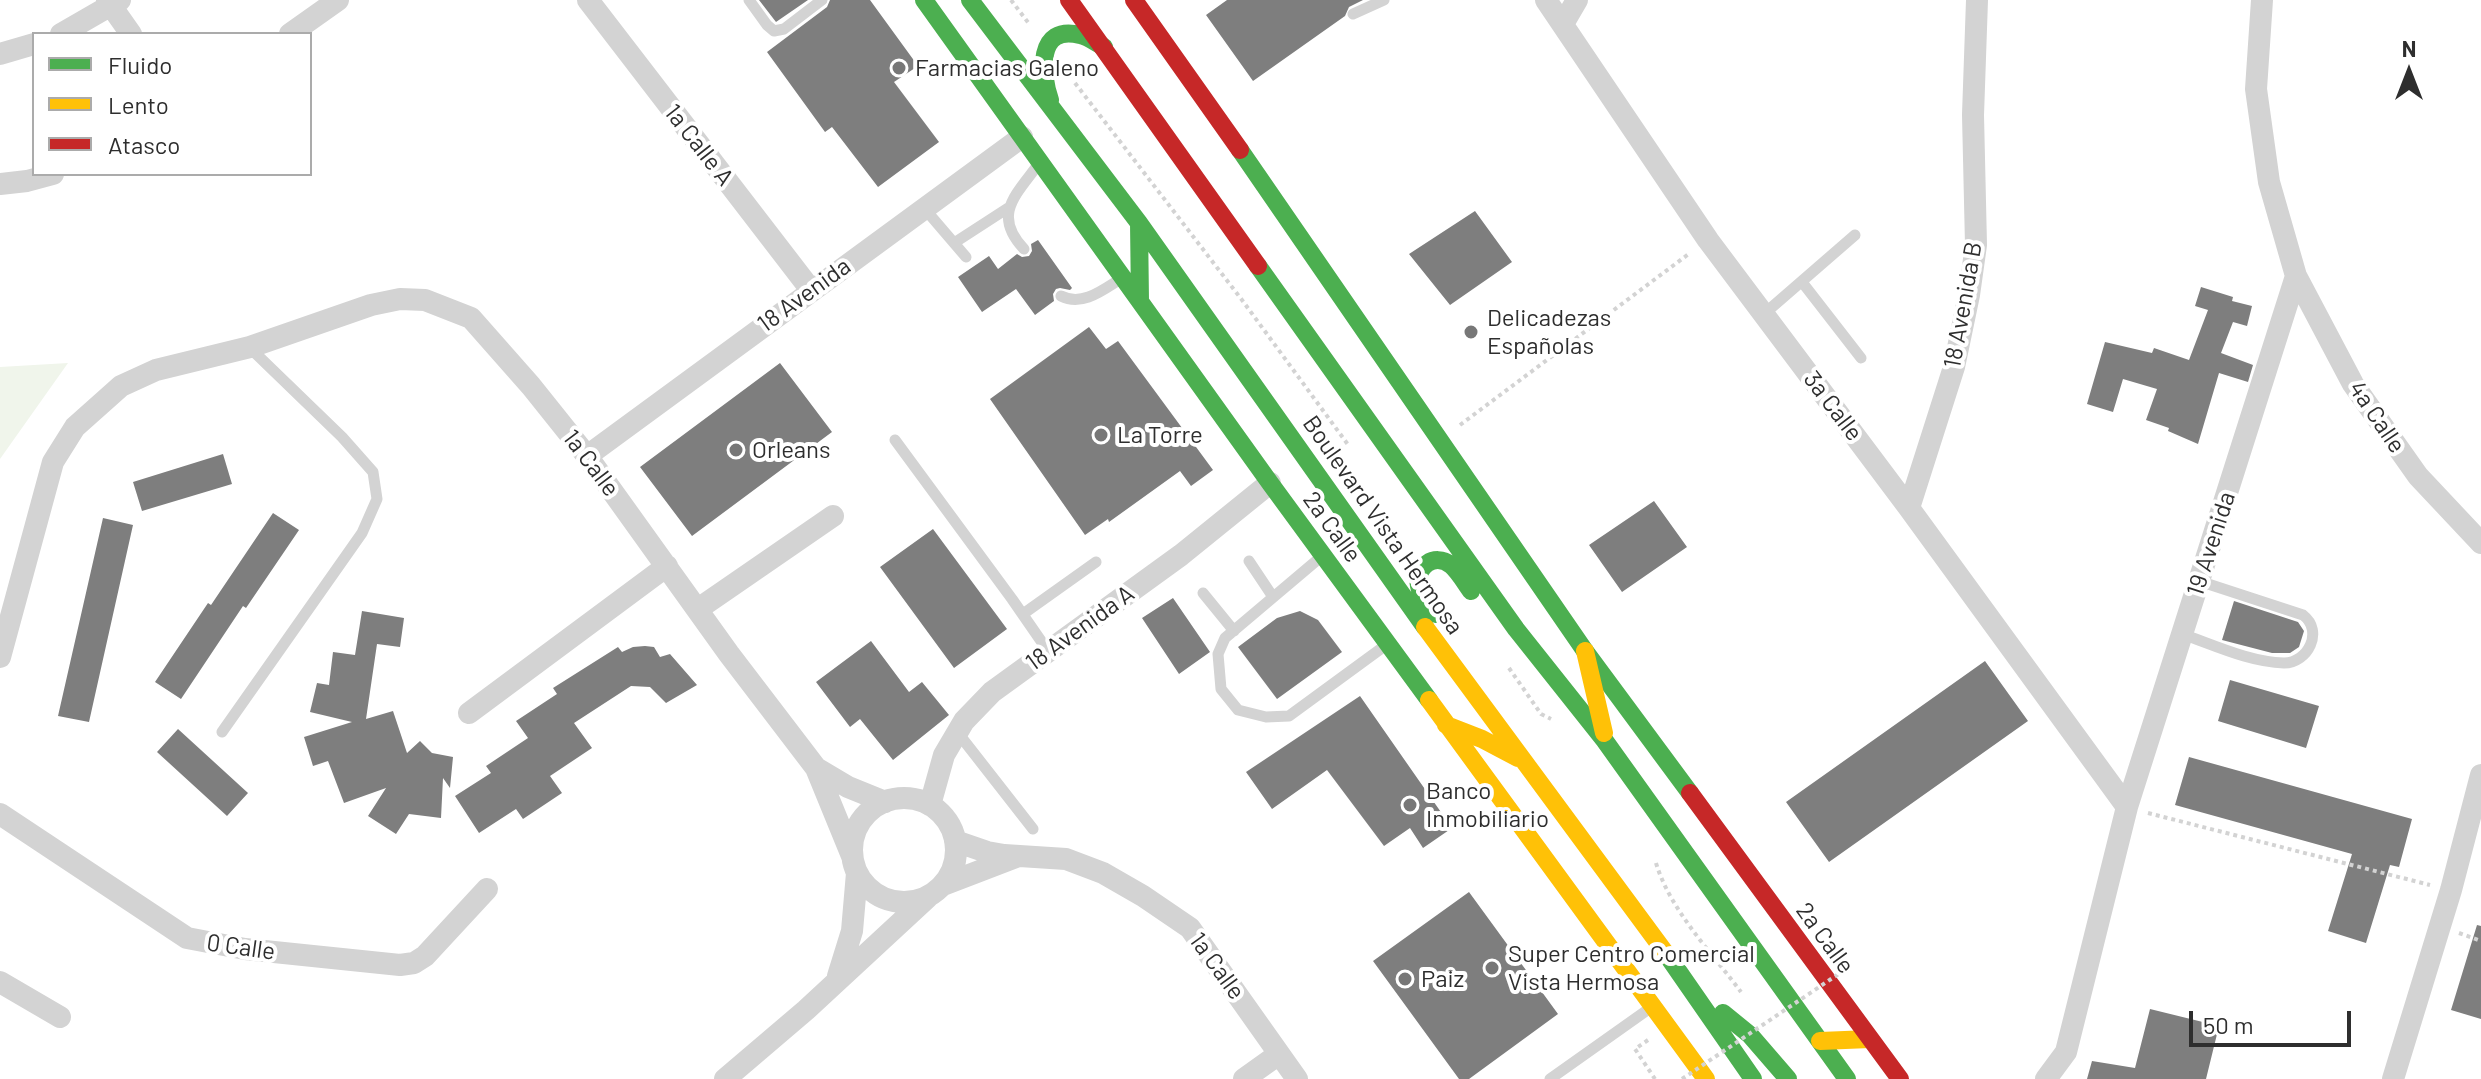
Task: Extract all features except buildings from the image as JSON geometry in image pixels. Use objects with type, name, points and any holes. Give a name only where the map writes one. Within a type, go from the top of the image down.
[{"type":"main road","name":"2a Calle","points":[[924,0],[1270,483],[1706,1079]]},
{"type":"main road","name":"Boulevard Vista Hermosa","points":[[970,0],[1139,223],[1450,662],[1696,995],[1753,1079]]},
{"type":"main road","name":"Boulevard Vista Hermosa","points":[[1069,0],[1516,629],[1605,741],[1845,1078]]},
{"type":"main road","name":"2a Calle","points":[[1134,0],[1585,651],[1900,1079]]},
{"type":"main road","points":[[1054,111],[1043,74],[1043,56],[1052,41],[1068,34],[1085,36],[1104,47]]},
{"type":"main road","points":[[1139,223],[1140,301]]},
{"type":"main road","points":[[1450,662],[1447,629],[1418,584],[1419,569],[1434,560],[1444,561],[1455,569],[1521,659],[1553,676]]},
{"type":"main road","points":[[1585,651],[1605,741]]},
{"type":"main road","points":[[1446,725],[1514,755],[1529,768]]},
{"type":"main road","points":[[1696,995],[1736,1022],[1764,1049],[1788,1079]]},
{"type":"main road","points":[[1820,1041],[1870,1039]]},
{"type":"street","points":[[293,32],[338,0]]},
{"type":"street","name":"1a Calle A","points":[[588,0],[811,290]]},
{"type":"street","name":"3a Calle","points":[[1546,0],[1708,240],[2127,807]]},
{"type":"street","points":[[1563,24],[1577,0]]},
{"type":"street","name":"18 Avenida B","points":[[1909,508],[1954,367],[1976,245],[1973,115],[1977,0]]},
{"type":"street","points":[[2262,0],[2256,89],[2269,182],[2296,276]]},
{"type":"street","points":[[64,32],[112,2],[130,32]]},
{"type":"street","points":[[0,54],[32,45]]},
{"type":"street","name":"18 Avenida","points":[[587,456],[1022,137]]},
{"type":"street","points":[[0,184],[46,176]]},
{"type":"street","name":"4a Calle","points":[[2296,276],[2361,396],[2418,476],[2481,543]]},
{"type":"street","name":"19 Avenida","points":[[2046,1079],[2066,1052],[2127,807],[2296,276]]},
{"type":"street","name":"1a Calle","points":[[0,657],[53,462],[75,427],[121,386],[156,370],[250,347],[371,305],[400,299],[425,300],[471,318],[587,456],[816,768],[854,865]]},
{"type":"street","name":"18 Avenida A","points":[[930,805],[944,755],[964,721],[992,692],[1181,555],[1270,483]]},
{"type":"street","points":[[698,609],[833,516]]},
{"type":"street","points":[[469,713],[667,566]]},
{"type":"street","name":"1a Calle","points":[[816,768],[848,787],[885,802]]},
{"type":"street","points":[[2393,1079],[2451,890],[2481,775]]},
{"type":"street","points":[[725,1079],[837,981],[937,890],[952,872],[956,856],[951,826],[930,805],[915,799],[900,798],[870,810],[859,823],[853,839],[852,931],[837,981]]},
{"type":"street","name":"0 Calle","points":[[0,814],[187,938],[245,949],[400,965],[414,963],[425,956],[487,889]]},
{"type":"street","name":"1a Calle","points":[[955,841],[987,852],[1066,859],[1103,873],[1190,928],[1297,1079]]},
{"type":"street","name":"1a Calle","points":[[937,890],[1020,855]]},
{"type":"street","points":[[854,865],[867,887],[881,897],[897,902],[914,901],[937,890]]},
{"type":"street","points":[[0,982],[60,1017]]},
{"type":"street","points":[[1244,1079],[1279,1054]]},
{"type":"lane","points":[[749,0],[774,31],[784,29],[822,0]]},
{"type":"lane","points":[[1353,14],[1384,0]]},
{"type":"lane","points":[[954,243],[1008,208],[1040,162]]},
{"type":"lane","points":[[924,208],[966,257]]},
{"type":"lane","points":[[1008,208],[1014,238],[1024,249]]},
{"type":"lane","points":[[1764,314],[1855,235]]},
{"type":"lane","points":[[1061,296],[1070,300],[1081,299],[1100,292],[1123,277]]},
{"type":"lane","points":[[1802,282],[1861,358]]},
{"type":"lane","points":[[222,732],[362,533],[377,499],[373,472],[342,437],[250,347]]},
{"type":"lane","points":[[895,440],[1048,651]]},
{"type":"lane","points":[[1323,555],[1225,638],[1218,654],[1221,689],[1238,710],[1266,717],[1289,716],[1387,644]]},
{"type":"lane","points":[[1249,561],[1273,597]]},
{"type":"lane","points":[[1023,614],[1096,562]]},
{"type":"lane","points":[[2182,634],[2264,661],[2288,663],[2301,659],[2313,641],[2314,631],[2303,615],[2199,581]]},
{"type":"lane","points":[[1203,593],[1234,631]]},
{"type":"lane","points":[[957,732],[1033,829]]},
{"type":"lane","points":[[1550,1079],[1653,1006]]},
{"type":"path","points":[[1439,441],[1708,240]]},
{"type":"path","points":[[2127,807],[2451,890]]},
{"type":"path","points":[[1682,1079],[1846,969]]},
{"type":"path","points":[[1635,1049],[1655,1079]]},
{"type":"shaded area","points":[[68,363],[0,459],[0,367]]},
{"type":"traffic: fast","points":[[924,0],[1429,700]]},
{"type":"traffic: fast","points":[[970,0],[1139,223],[1425,627]]},
{"type":"traffic: fast","points":[[1050,100],[1044,65],[1045,54],[1055,37],[1080,35],[1104,47]]},
{"type":"traffic: fast","points":[[1240,150],[1585,651],[1690,793]]},
{"type":"traffic: fast","points":[[1139,223],[1140,301]]},
{"type":"traffic: fast","points":[[1258,266],[1516,629],[1605,741],[1847,1079]]},
{"type":"traffic: fast","points":[[1436,614],[1423,598],[1419,586],[1420,573],[1427,564],[1445,561],[1471,591]]},
{"type":"traffic: fast","points":[[1667,955],[1753,1079]]},
{"type":"traffic: fast","points":[[1723,1013],[1750,1035],[1788,1079]]},
{"type":"traffic: slow","points":[[1425,627],[1667,955]]},
{"type":"traffic: slow","points":[[1585,651],[1604,733]]},
{"type":"traffic: slow","points":[[1429,700],[1706,1079]]},
{"type":"traffic: slow","points":[[1446,725],[1518,758]]},
{"type":"traffic: slow","points":[[1820,1041],[1870,1039]]},
{"type":"traffic: jam","points":[[1069,0],[1258,266]]},
{"type":"traffic: jam","points":[[1134,0],[1240,150]]},
{"type":"traffic: jam","points":[[1690,793],[1900,1079]]},
{"type":"place","name":"Farmacias Galeno","points":[[899,68]]},
{"type":"place","name":"Delicadezas Españolas","points":[[1471,332]]},
{"type":"place","name":"La Torre","points":[[1101,435]]},
{"type":"place","name":"Orleans","points":[[736,450]]},
{"type":"place","name":"Banco Inmobiliario","points":[[1410,805]]},
{"type":"place","name":"Super Centro Comercial Vista Hermosa","points":[[1492,968]]},
{"type":"place","name":"Paiz","points":[[1405,979]]}]
